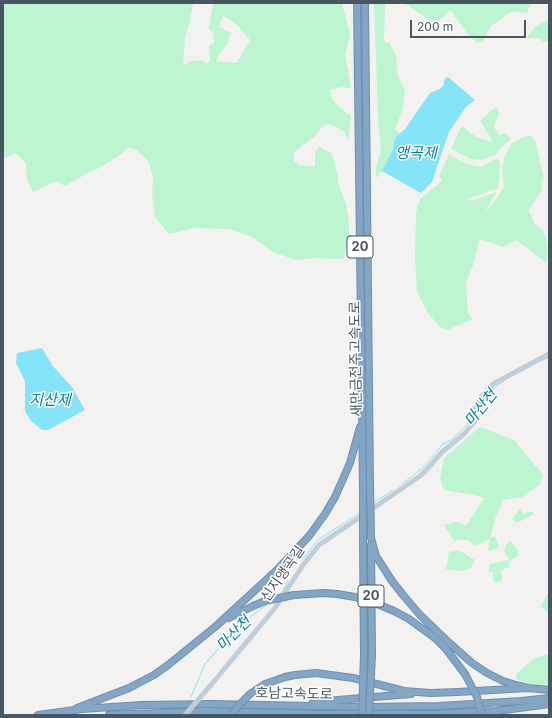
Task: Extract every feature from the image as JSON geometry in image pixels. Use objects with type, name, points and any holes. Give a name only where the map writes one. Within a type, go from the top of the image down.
[{"type":"highway","name":"새만금전주고속도로","points":[[357,3],[363,491],[364,654],[362,715]]},
{"type":"highway","name":"새만금전주고속도로","points":[[365,3],[368,408],[372,655],[369,715]]},
{"type":"highway","points":[[70,711],[90,702],[117,694],[154,675],[214,628],[276,571],[308,536],[325,514],[350,463],[362,417]]},
{"type":"highway","points":[[371,538],[376,556],[392,581],[420,615],[446,640],[486,673],[503,681],[528,688]]},
{"type":"highway","points":[[214,628],[233,615],[265,601],[294,595],[324,593],[355,596],[394,611],[409,619],[435,638],[446,649],[465,674],[477,697],[482,715]]},
{"type":"highway","points":[[231,715],[250,694],[266,684],[295,675],[316,673],[353,678],[404,691],[431,693]]},
{"type":"highway","points":[[275,705],[509,688],[549,690]]},
{"type":"highway","name":"호남고속도로","points":[[38,715],[117,706],[142,705],[212,704],[364,707],[439,706],[513,702],[549,698]]},
{"type":"highway","name":"호남고속도로","points":[[109,715],[205,711],[393,715],[470,713],[549,704]]},
{"type":"highway","points":[[497,711],[519,711],[549,708]]},
{"type":"highway","points":[[261,713],[274,715]]},
{"type":"street","name":"신지앵곡길","points":[[185,715],[275,608],[302,565],[319,545],[420,476],[442,452],[464,434],[475,421],[472,414],[486,390],[493,384],[549,354]]},
{"type":"green space","points":[[3,3],[193,3],[185,38],[183,66],[191,61],[203,60],[206,65],[210,61],[209,46],[214,43],[213,32],[209,29],[213,3],[342,3],[350,35],[345,54],[351,88],[341,87],[329,90],[334,102],[351,116],[348,142],[345,132],[330,124],[323,126],[315,136],[294,152],[294,161],[299,165],[315,167],[315,153],[319,146],[332,154],[349,221],[349,237],[344,258],[315,258],[296,260],[273,252],[252,237],[229,229],[195,228],[169,234],[155,217],[152,194],[153,176],[148,161],[137,150],[128,148],[101,167],[65,186],[56,181],[33,192],[27,180],[26,163],[15,153],[3,159]],"holes":[[[223,15],[237,25],[250,40],[237,63],[216,61],[227,44],[231,33],[219,27]]]},
{"type":"green space","points":[[374,3],[385,3],[384,40],[386,43],[389,42],[397,58],[398,76],[405,91],[403,109],[395,129],[400,134],[395,138],[393,149],[382,171],[376,178],[376,167],[381,150],[378,118]]},
{"type":"green space","points":[[404,3],[531,3],[527,13],[512,11],[491,26],[483,41],[477,43],[466,32],[450,10],[434,26],[429,20]]},
{"type":"green space","points":[[549,19],[549,40],[544,42],[539,38],[527,38],[536,26]]},
{"type":"green space","points":[[497,107],[499,113],[494,127],[499,135],[505,133],[511,138],[499,150],[498,149],[497,154],[483,160],[471,159],[451,149],[460,129],[463,127],[476,137],[493,142],[480,121]]},
{"type":"green space","points":[[530,135],[536,143],[544,180],[541,181],[542,190],[528,211],[534,223],[544,232],[548,252],[546,263],[516,240],[503,247],[480,239],[473,265],[466,283],[468,313],[473,319],[447,330],[440,327],[428,313],[417,290],[415,257],[416,212],[420,199],[442,181],[439,176],[449,154],[466,164],[482,167],[496,159],[500,161],[498,188],[468,199],[470,201],[497,192],[485,211],[491,206],[504,187],[502,171],[504,158],[511,144]]},
{"type":"green space","points":[[480,427],[514,440],[543,475],[540,484],[522,497],[502,500],[502,504],[496,516],[490,538],[495,536],[499,548],[488,551],[490,539],[474,546],[469,540],[454,541],[444,525],[456,522],[462,523],[466,526],[484,498],[444,490],[440,478],[444,458]]},
{"type":"green space","points":[[521,508],[523,514],[531,511],[534,514],[517,523],[512,519]]},
{"type":"green space","points":[[510,540],[518,550],[518,556],[509,561],[509,567],[500,571],[502,581],[494,583],[493,572],[489,572],[489,564],[509,560],[504,551]]},
{"type":"green space","points":[[449,552],[462,552],[475,560],[471,568],[460,571],[446,569]]},
{"type":"green space","points":[[549,591],[549,614],[541,606]]},
{"type":"green space","points":[[549,654],[549,688],[543,688],[516,679],[517,673],[535,658]]},
{"type":"water","name":"앵곡제","points":[[448,77],[475,100],[466,107],[449,132],[432,182],[421,193],[382,171],[393,149],[395,138],[405,129],[430,93],[440,89],[443,86],[445,78]]},
{"type":"water","name":"지산제","points":[[42,348],[52,365],[72,387],[85,410],[48,430],[42,430],[30,420],[25,411],[25,381],[16,363],[17,353]]},
{"type":"waterway","name":"마산천","points":[[541,361],[549,357]]},
{"type":"waterway","name":"마산천","points":[[476,412],[491,390],[504,381]]},
{"type":"waterway","name":"마산천","points":[[402,484],[424,467],[442,445],[451,440],[472,418]]},
{"type":"waterway","name":"마산천","points":[[373,503],[393,490]]},
{"type":"waterway","name":"마산천","points":[[301,561],[318,540],[361,512]]},
{"type":"waterway","name":"마산천","points":[[277,596],[283,591],[288,580]]},
{"type":"waterway","name":"마산천","points":[[191,697],[205,664],[227,639],[249,618],[269,603]]}]
